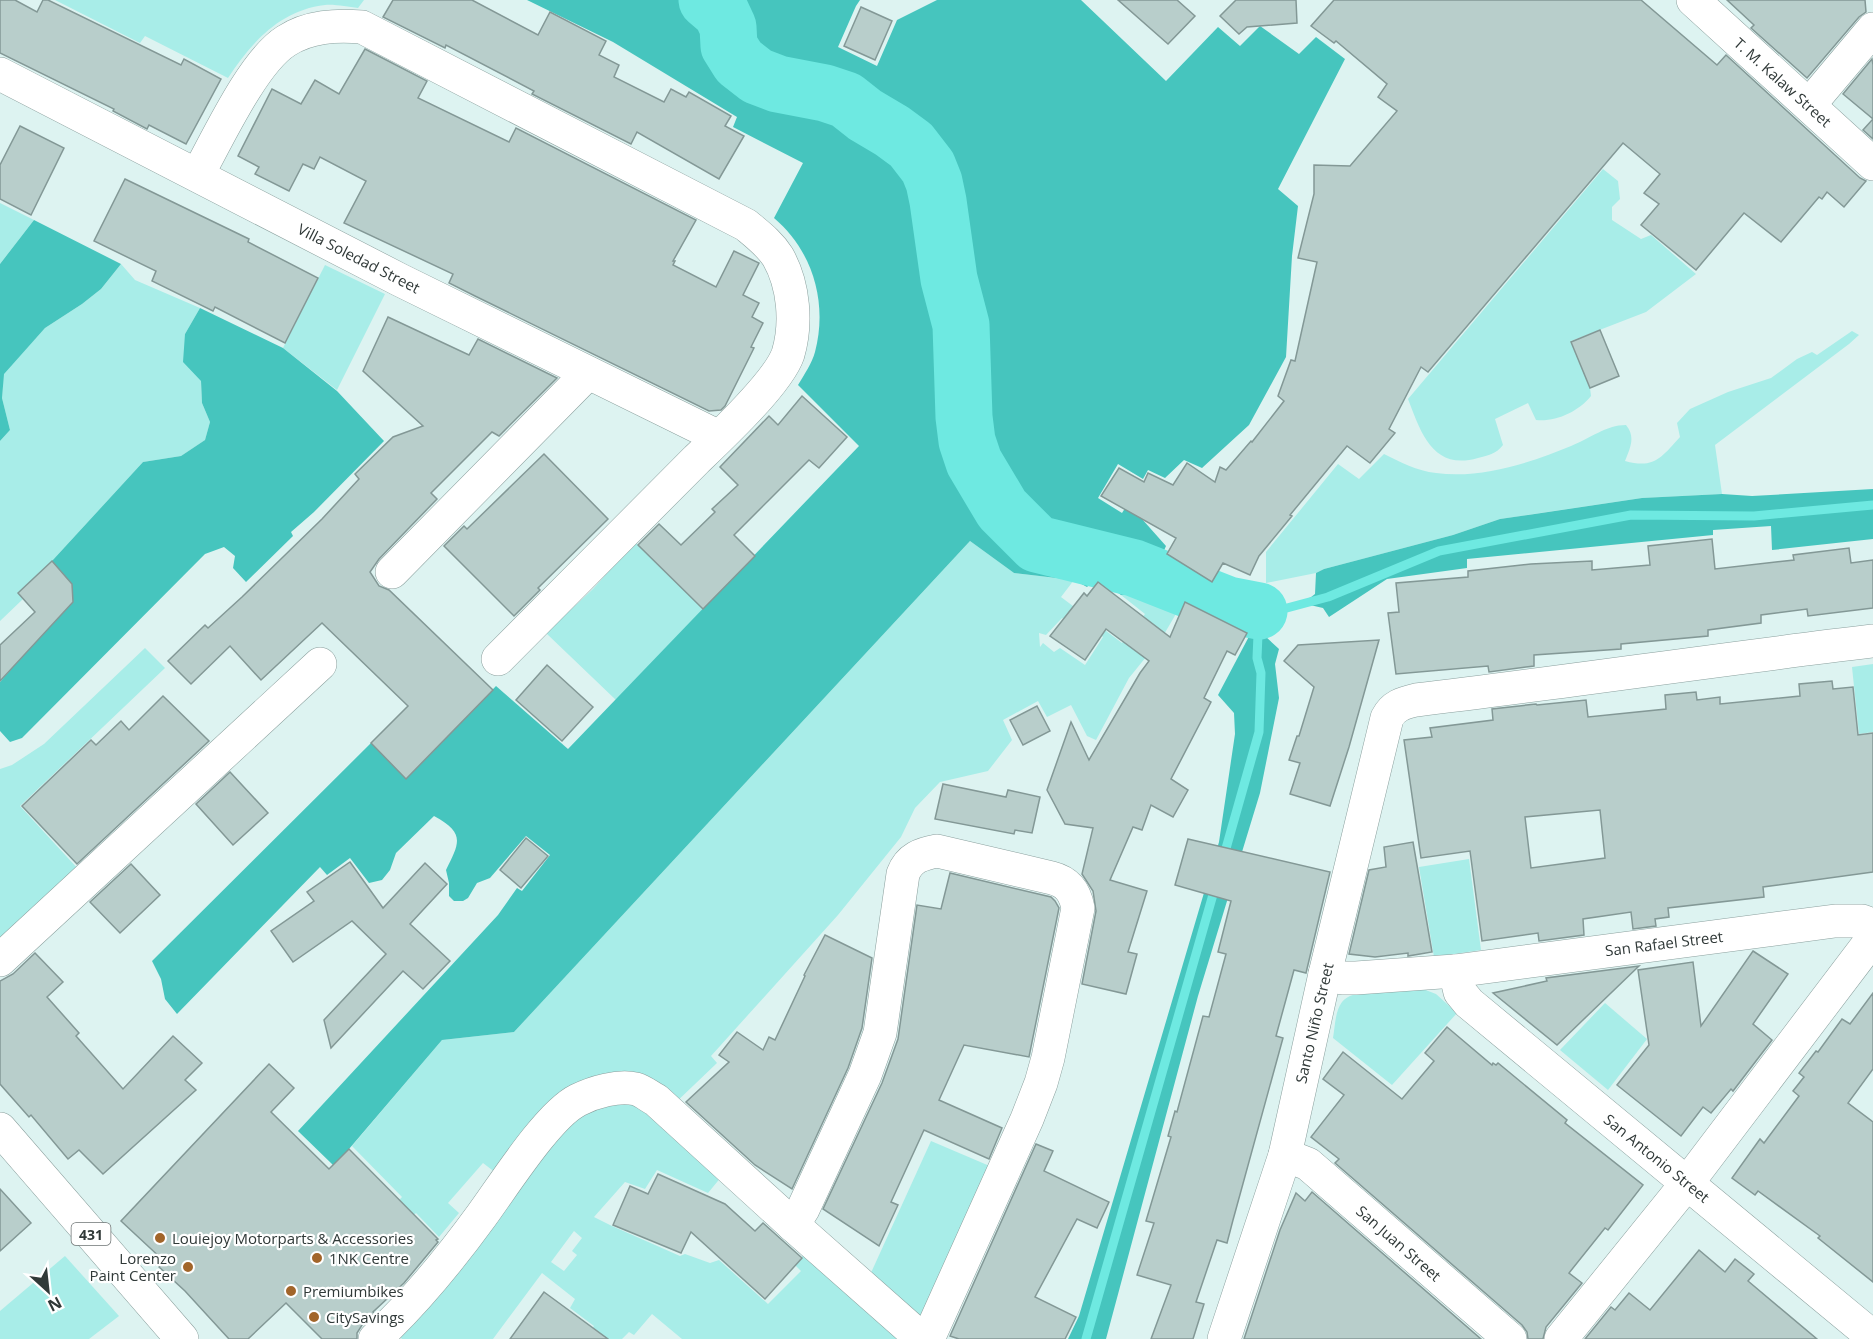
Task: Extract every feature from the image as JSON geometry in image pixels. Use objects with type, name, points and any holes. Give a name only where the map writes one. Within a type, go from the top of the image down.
[{"type":"street","name":"T. M. Kalaw Street","points":[[1693,0],[1873,164]]},
{"type":"street","points":[[198,174],[252,78],[266,58],[286,40],[312,30],[336,25],[362,27],[746,225],[764,240],[778,257],[788,280],[793,332],[789,348],[777,375],[720,437],[498,659]]},
{"type":"street","points":[[1810,105],[1873,29]]},
{"type":"street","name":"Villa Soledad Street","points":[[0,74],[400,280],[720,437]]},
{"type":"street","points":[[392,572],[588,373]]},
{"type":"street","name":"Santo Niño Street","points":[[1224,1339],[1285,1155],[1325,974],[1390,712],[1396,707],[1416,700],[1604,677],[1719,659],[1873,641]]},
{"type":"street","points":[[0,960],[320,663]]},
{"type":"street","points":[[793,1225],[803,1209],[875,1051],[884,1016],[903,874],[908,864],[921,855],[937,851],[1052,878],[1066,884],[1074,894],[1078,908],[1045,1072],[1027,1119],[928,1339]]},
{"type":"street","name":"San Rafael Street","points":[[1325,974],[1356,978],[1455,970],[1835,921],[1850,920],[1873,925]]},
{"type":"street","points":[[1561,1339],[1688,1182],[1873,938]]},
{"type":"street","name":"San Antonio Street","points":[[1455,970],[1460,992],[1469,1003],[1873,1337]]},
{"type":"street","points":[[375,1339],[401,1315],[455,1251],[555,1119],[577,1100],[607,1089],[636,1089],[656,1100],[922,1339]]},
{"type":"street","name":"431","points":[[0,1130],[182,1339]]},
{"type":"street","name":"San Juan Street","points":[[1285,1155],[1308,1164],[1510,1339]]},
{"type":"shaded area","points":[[55,0],[364,0],[358,8],[325,5],[309,8],[281,21],[257,41],[228,78],[145,36],[140,43]]},
{"type":"shaded area","points":[[527,0],[860,0],[838,47],[877,66],[897,20],[937,0],[1081,0],[1166,81],[1218,27],[1240,46],[1260,26],[1299,54],[1316,37],[1345,59],[1278,189],[1298,206],[1292,256],[1286,357],[1249,425],[1202,468],[1184,460],[1165,478],[1148,470],[1143,479],[1118,464],[1098,498],[1122,513],[1129,502],[1145,509],[1142,519],[1166,546],[1158,564],[1199,579],[1247,590],[1266,606],[1288,606],[1311,597],[1315,594],[1316,573],[1324,569],[1453,535],[1500,519],[1642,498],[1722,494],[1752,496],[1873,489],[1873,539],[1772,550],[1771,526],[1713,530],[1713,535],[1467,559],[1467,568],[1387,579],[1329,617],[1323,608],[1310,605],[1270,616],[1264,629],[1265,636],[1279,649],[1275,664],[1279,698],[1260,793],[1198,996],[1106,1339],[1068,1339],[1079,1316],[1219,842],[1235,734],[1234,713],[1218,695],[1254,627],[1252,617],[1217,605],[1192,604],[1134,593],[1121,595],[1097,577],[1087,587],[1074,580],[1014,573],[970,541],[514,1032],[442,1040],[333,1165],[298,1131],[498,915],[517,888],[522,891],[550,855],[526,836],[490,878],[477,883],[468,898],[463,901],[454,901],[449,896],[446,870],[457,845],[457,839],[451,828],[434,816],[396,853],[390,870],[382,880],[369,883],[350,858],[327,875],[320,867],[177,1014],[165,999],[161,979],[152,961],[371,743],[407,778],[496,686],[568,749],[859,446],[798,385],[815,352],[819,334],[818,297],[808,262],[799,246],[774,218],[803,163],[733,127],[737,117],[613,42]]},
{"type":"shaded area","points":[[1603,169],[1618,181],[1620,199],[1612,207],[1612,220],[1641,239],[1651,235],[1696,274],[1646,312],[1571,341],[1590,388],[1591,396],[1580,407],[1559,418],[1536,420],[1528,403],[1495,419],[1503,445],[1495,452],[1463,461],[1450,459],[1440,454],[1424,436],[1408,399]]},
{"type":"shaded area","points":[[0,203],[34,220],[0,264]]},
{"type":"shaded area","points":[[34,220],[121,264],[101,289],[45,328],[4,374],[2,398],[10,430],[0,441],[0,264]]},
{"type":"shaded area","points":[[121,264],[135,280],[200,308],[185,334],[201,381],[202,403],[210,422],[205,440],[181,456],[143,462],[52,561],[18,593],[23,599],[0,621],[0,441],[10,430],[2,398],[3,374],[45,328],[101,289]]},
{"type":"shaded area","points":[[325,265],[385,294],[337,390],[283,348]]},
{"type":"shaded area","points":[[200,308],[283,348],[337,391],[384,441],[291,532],[293,536],[246,582],[233,568],[235,556],[224,547],[205,554],[22,738],[10,742],[0,731],[0,682],[36,640],[52,561],[143,462],[181,456],[205,440],[210,422],[202,403],[201,381],[183,362],[185,334]]},
{"type":"shaded area","points":[[1852,331],[1859,335],[1849,344],[1715,445],[1722,494],[1642,498],[1500,519],[1453,535],[1316,573],[1266,583],[1266,552],[1338,464],[1359,479],[1384,454],[1409,466],[1429,472],[1470,474],[1488,472],[1539,458],[1605,430],[1626,425],[1631,438],[1625,461],[1643,464],[1662,456],[1680,437],[1677,423],[1690,409],[1728,392],[1771,378],[1797,359],[1812,352],[1817,355]]},
{"type":"shaded area","points":[[970,541],[1014,573],[1074,580],[1061,597],[1122,643],[1145,614],[1121,595],[1134,593],[1183,602],[1163,636],[1129,678],[1096,740],[1087,736],[1071,705],[1047,717],[1038,701],[1003,720],[1012,740],[988,771],[940,782],[915,808],[901,837],[838,915],[711,1056],[717,1063],[671,1107],[611,1079],[496,1173],[483,1163],[448,1203],[459,1213],[439,1237],[416,1213],[398,1230],[384,1216],[402,1197],[352,1146],[442,1040],[514,1032]],"holes":[[[1062,618],[1072,626],[1077,619],[1103,637],[1085,665],[1060,648],[1054,652],[1043,643],[1040,647],[1039,633],[1046,635]]]},
{"type":"shaded area","points":[[635,542],[703,609],[616,700],[546,633],[593,589]]},
{"type":"shaded area","points":[[145,648],[165,668],[20,806],[79,870],[0,943],[0,769],[12,765],[44,744]]},
{"type":"shaded area","points":[[1873,664],[1873,732],[1859,734],[1852,667]]},
{"type":"shaded area","points":[[1469,859],[1481,950],[1434,957],[1419,867]]},
{"type":"shaded area","points":[[1423,989],[1436,994],[1457,1013],[1392,1085],[1333,1038],[1338,1010],[1348,997],[1368,991]]},
{"type":"shaded area","points":[[1605,1003],[1647,1039],[1608,1090],[1560,1050]]},
{"type":"shaded area","points":[[632,1101],[722,1176],[708,1193],[657,1170],[645,1189],[625,1182],[594,1217],[680,1256],[685,1254],[710,1263],[719,1260],[768,1304],[801,1271],[795,1265],[805,1253],[903,1339],[682,1339],[652,1314],[634,1335],[629,1332],[622,1339],[585,1339],[594,1326],[570,1308],[575,1299],[542,1273],[493,1339],[402,1339],[396,1332],[572,1115]],"holes":[[[574,1231],[582,1238],[572,1251],[577,1255],[564,1271],[551,1262]]]},
{"type":"shaded area","points":[[931,1141],[992,1167],[931,1315],[916,1322],[870,1275]]},
{"type":"shaded area","points":[[65,1256],[119,1316],[89,1339],[0,1339],[0,1311]]},
{"type":"building","points":[[0,0],[15,0],[37,12],[43,0],[48,0],[181,65],[184,59],[221,79],[186,144],[149,125],[147,129],[113,111],[114,109],[0,53]]},
{"type":"building","points":[[393,0],[472,0],[538,35],[550,12],[606,41],[599,55],[619,65],[614,77],[664,102],[671,89],[686,97],[689,92],[731,116],[725,126],[744,136],[719,179],[637,132],[631,144],[532,94],[534,91],[446,45],[445,48],[383,17]]},
{"type":"building","points":[[1118,0],[1177,0],[1195,16],[1168,44]]},
{"type":"building","points":[[1236,0],[1296,0],[1297,23],[1247,27],[1239,34],[1220,16]]},
{"type":"building","points":[[1334,0],[1641,0],[1717,65],[1726,55],[1866,181],[1844,207],[1827,192],[1822,199],[1819,197],[1781,242],[1744,213],[1696,270],[1641,225],[1659,204],[1644,193],[1660,174],[1623,143],[1428,372],[1421,367],[1389,429],[1395,433],[1370,463],[1347,446],[1259,556],[1250,575],[1223,563],[1212,582],[1167,554],[1176,538],[1101,496],[1119,468],[1144,482],[1148,473],[1173,485],[1187,463],[1215,482],[1220,467],[1226,470],[1252,442],[1284,401],[1278,396],[1291,360],[1295,361],[1317,262],[1298,258],[1314,194],[1314,165],[1350,166],[1397,111],[1378,97],[1387,84],[1336,41],[1334,43],[1311,26]]},
{"type":"building","points":[[1727,0],[1865,0],[1866,12],[1859,17],[1807,78],[1751,28],[1754,25]]},
{"type":"building","points":[[861,7],[892,21],[875,60],[844,46]]},
{"type":"building","points":[[365,49],[427,81],[418,98],[509,142],[516,128],[696,220],[673,261],[675,261],[673,265],[716,287],[734,251],[759,263],[743,295],[759,303],[752,317],[763,323],[751,347],[754,348],[721,410],[709,411],[475,296],[449,283],[453,274],[344,223],[366,181],[320,157],[314,169],[303,164],[289,191],[255,174],[259,167],[238,156],[272,89],[301,104],[315,80],[339,94]]},
{"type":"building","points":[[1872,59],[1873,65],[1873,119],[1843,94]]},
{"type":"building","points":[[1873,119],[1873,139],[1863,130]]},
{"type":"building","points":[[20,126],[64,148],[31,215],[0,199],[0,165]]},
{"type":"building","points":[[125,179],[249,239],[248,242],[318,278],[285,343],[215,307],[213,311],[152,281],[156,271],[94,241]]},
{"type":"building","points":[[388,317],[469,355],[478,339],[557,378],[499,436],[492,432],[431,493],[437,499],[379,559],[370,572],[379,586],[389,590],[493,690],[406,779],[371,743],[408,706],[322,623],[261,680],[230,646],[191,684],[168,661],[205,625],[208,628],[242,597],[322,519],[359,479],[355,474],[393,437],[423,426],[363,371]]},
{"type":"building","points":[[1600,330],[1619,376],[1590,388],[1571,342]]},
{"type":"building","points":[[802,396],[847,437],[819,468],[809,460],[734,535],[755,556],[703,609],[638,545],[659,524],[681,545],[715,512],[712,509],[738,485],[720,467],[769,416],[778,425]]},
{"type":"building","points":[[544,454],[608,519],[538,588],[540,590],[514,616],[444,546],[464,526],[467,529]]},
{"type":"building","points":[[1712,539],[1715,569],[1794,560],[1793,555],[1849,548],[1851,563],[1873,560],[1873,608],[1808,616],[1807,609],[1761,615],[1761,623],[1708,630],[1708,636],[1621,644],[1621,649],[1534,655],[1534,666],[1489,672],[1488,666],[1396,674],[1388,613],[1399,612],[1396,583],[1468,577],[1468,571],[1531,564],[1592,561],[1592,570],[1650,565],[1648,546]]},
{"type":"building","points":[[52,561],[72,584],[73,602],[0,681],[0,645],[35,612],[18,593]]},
{"type":"building","points":[[1098,582],[1170,637],[1185,602],[1247,633],[1235,655],[1227,651],[1204,698],[1211,702],[1171,779],[1188,790],[1173,817],[1151,805],[1142,830],[1133,827],[1110,880],[1147,891],[1128,952],[1137,954],[1126,994],[1082,984],[1096,911],[1093,891],[1082,874],[1093,828],[1065,824],[1047,790],[1071,722],[1089,760],[1149,661],[1106,629],[1085,660],[1050,636],[1084,593],[1087,596]]},
{"type":"building","points":[[1379,640],[1330,806],[1290,794],[1300,763],[1289,760],[1314,687],[1284,661],[1298,645]]},
{"type":"building","points":[[547,665],[593,707],[562,741],[516,700]]},
{"type":"building","points":[[1832,681],[1833,689],[1853,687],[1858,735],[1873,733],[1873,872],[1763,887],[1764,897],[1668,908],[1669,917],[1655,919],[1656,926],[1633,929],[1631,912],[1583,919],[1584,935],[1539,941],[1538,933],[1482,941],[1470,851],[1421,858],[1404,740],[1432,737],[1430,728],[1493,720],[1492,709],[1536,704],[1586,700],[1588,717],[1666,709],[1665,695],[1696,692],[1697,700],[1720,697],[1720,704],[1800,696],[1799,684]],"holes":[[[1600,810],[1605,858],[1531,868],[1525,817]]]},
{"type":"building","points":[[163,696],[209,741],[77,864],[22,806],[91,740],[96,745],[121,721],[129,730]]},
{"type":"building","points":[[1037,706],[1050,731],[1023,745],[1010,720]]},
{"type":"building","points":[[230,772],[268,813],[233,845],[196,804]]},
{"type":"building","points":[[943,784],[1006,797],[1008,790],[1040,797],[1032,833],[1015,830],[1014,834],[935,819]]},
{"type":"building","points":[[526,838],[548,856],[521,888],[500,870]]},
{"type":"building","points":[[1188,839],[1330,872],[1306,973],[1294,970],[1276,1036],[1283,1038],[1227,1243],[1217,1240],[1196,1302],[1204,1304],[1193,1339],[1151,1339],[1171,1285],[1137,1275],[1154,1223],[1146,1221],[1203,1016],[1209,1017],[1226,954],[1218,952],[1231,901],[1175,885]]},
{"type":"building","points":[[1413,842],[1432,952],[1408,956],[1408,953],[1375,957],[1349,954],[1369,870],[1386,867],[1384,847]]},
{"type":"building","points":[[350,862],[383,908],[425,863],[447,884],[410,924],[450,961],[423,989],[403,971],[331,1048],[324,1020],[386,954],[352,921],[293,962],[271,931],[314,901],[307,892]]},
{"type":"building","points":[[131,864],[160,895],[120,933],[90,902]]},
{"type":"building","points":[[950,873],[1051,897],[1059,908],[1029,1057],[964,1045],[939,1100],[1002,1128],[989,1159],[924,1130],[891,1202],[898,1205],[879,1246],[823,1209],[882,1083],[898,1039],[917,905],[941,909]]},
{"type":"building","points":[[825,935],[872,958],[862,1028],[848,1068],[792,1189],[755,1165],[686,1102],[729,1062],[719,1055],[737,1032],[763,1050],[769,1037],[775,1040]]},
{"type":"building","points":[[1753,951],[1788,974],[1753,1024],[1772,1040],[1733,1091],[1731,1089],[1711,1113],[1703,1107],[1681,1136],[1617,1085],[1649,1045],[1638,970],[1693,962],[1701,1026]]},
{"type":"building","points":[[35,953],[63,982],[47,997],[79,1033],[76,1036],[123,1089],[173,1036],[202,1063],[185,1080],[196,1090],[103,1174],[79,1150],[68,1159],[31,1115],[29,1117],[0,1084],[0,981],[13,974]]},
{"type":"building","points":[[1639,966],[1557,1045],[1493,993],[1547,981],[1546,978]]},
{"type":"building","points":[[1873,993],[1873,1069],[1848,1103],[1873,1122],[1873,1282],[1818,1238],[1820,1236],[1758,1191],[1755,1195],[1732,1178],[1760,1139],[1764,1143],[1799,1096],[1793,1091],[1804,1077],[1799,1073],[1842,1019],[1850,1024]]},
{"type":"building","points":[[1447,1027],[1492,1065],[1498,1063],[1567,1120],[1565,1123],[1643,1185],[1608,1230],[1605,1228],[1569,1273],[1582,1283],[1546,1327],[1543,1339],[1528,1339],[1527,1332],[1522,1325],[1335,1163],[1339,1159],[1311,1137],[1344,1095],[1323,1079],[1343,1052],[1402,1099],[1434,1061],[1425,1053]]},
{"type":"building","points":[[269,1064],[294,1088],[271,1112],[329,1169],[349,1149],[438,1239],[436,1240],[438,1242],[404,1283],[362,1325],[357,1333],[357,1339],[322,1339],[286,1303],[248,1339],[229,1339],[185,1291],[159,1267],[164,1261],[121,1221]]},
{"type":"building","points":[[1036,1144],[1053,1151],[1044,1171],[1109,1202],[1097,1228],[1077,1219],[1035,1297],[1076,1317],[1065,1339],[959,1339],[950,1336]]},
{"type":"building","points":[[658,1174],[725,1204],[755,1231],[763,1223],[802,1258],[765,1299],[691,1232],[681,1253],[613,1225],[630,1186],[648,1194]]},
{"type":"building","points":[[0,1189],[31,1223],[0,1251]]},
{"type":"building","points":[[1312,1192],[1481,1339],[1244,1339],[1280,1230],[1296,1193],[1305,1201]]},
{"type":"building","points":[[1699,1250],[1725,1272],[1735,1259],[1754,1274],[1748,1281],[1817,1339],[1585,1339],[1611,1307],[1615,1310],[1629,1293],[1650,1310]]},
{"type":"building","points":[[544,1292],[608,1339],[510,1339]]},
{"type":"waterway","points":[[707,0],[721,12],[728,27],[729,46],[739,62],[757,76],[778,84],[825,93],[846,100],[911,145],[928,167],[938,201],[949,279],[961,325],[967,441],[974,462],[1002,509],[1037,544],[1134,568],[1228,605],[1259,611]]},
{"type":"waterway","points":[[1223,859],[1259,732],[1261,673],[1257,658],[1259,611],[1272,612],[1328,597],[1439,551],[1631,515],[1754,516],[1873,505]]},
{"type":"waterway","points":[[1086,1339],[1216,884]]},
{"type":"place","name":"Louiejoy Motorparts & Accessories","points":[[160,1238]]},
{"type":"place","name":"1NK Centre","points":[[317,1258]]},
{"type":"place","name":"Lorenzo Paint Center","points":[[188,1267]]},
{"type":"place","name":"Premiumbikes","points":[[291,1291]]},
{"type":"place","name":"CitySavings","points":[[314,1317]]}]
